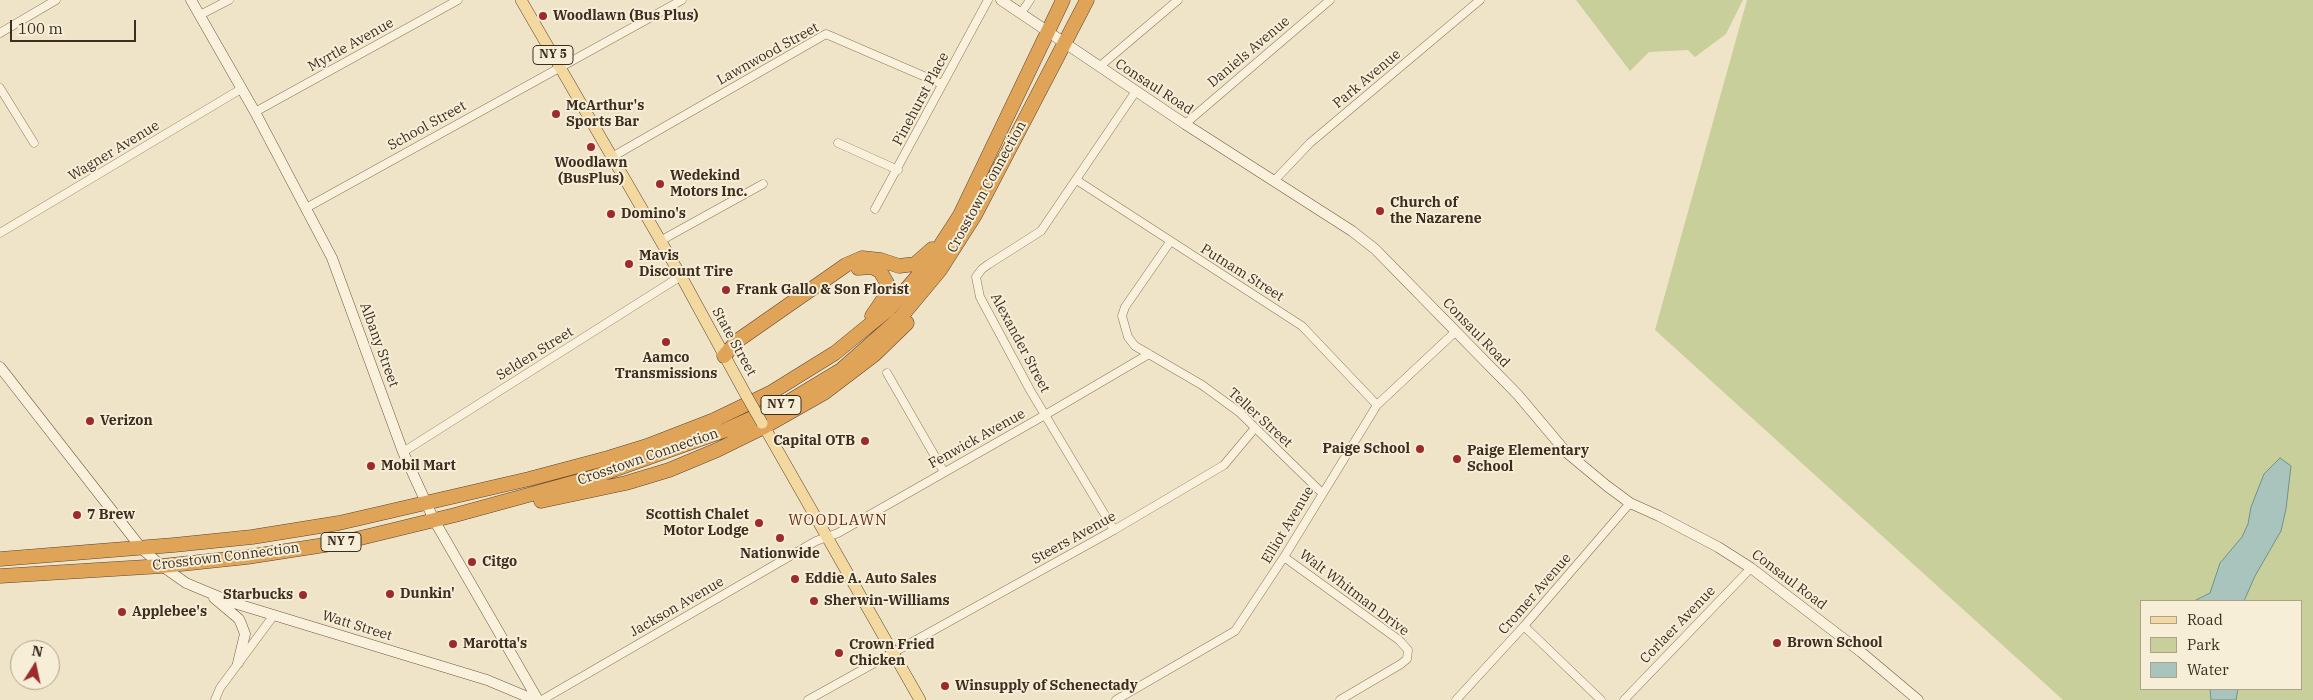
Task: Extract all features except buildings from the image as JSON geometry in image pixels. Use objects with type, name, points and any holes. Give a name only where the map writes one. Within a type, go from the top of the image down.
[{"type":"highway","name":"Crosstown Connection","points":[[0,559],[142,549],[262,535],[339,523],[608,458],[714,420],[772,392],[836,353],[888,309],[929,263],[960,215],[1063,0]]},
{"type":"highway","name":"Crosstown Connection","points":[[0,576],[162,566],[247,557],[344,542],[566,485],[630,465],[726,430],[788,402],[841,370],[900,318],[940,270],[975,215],[1087,0]]},
{"type":"highway","points":[[724,356],[737,341],[846,265],[862,258],[881,260],[899,266],[915,264],[930,252],[960,215]]},
{"type":"highway","points":[[454,515],[491,512],[626,483],[693,460],[824,393],[874,355],[902,328],[932,294],[950,267],[975,215]]},
{"type":"highway","points":[[724,356],[742,349],[848,271],[872,267],[880,271],[885,277],[888,294],[857,335]]},
{"type":"main road","name":"State Street","points":[[521,0],[681,276],[826,538],[920,700]]},
{"type":"street","points":[[0,33],[56,0]]},
{"type":"street","name":"Albany Street","points":[[191,0],[255,112],[332,258],[403,452],[428,503],[434,520],[538,700]]},
{"type":"street","points":[[200,15],[229,0]]},
{"type":"street","name":"Myrtle Avenue","points":[[255,112],[458,0]]},
{"type":"street","name":"School Street","points":[[306,208],[682,0]]},
{"type":"street","name":"Pinehurst Place","points":[[875,209],[898,170],[988,0]]},
{"type":"street","name":"Consaul Road","points":[[1001,0],[1185,124],[1352,231],[1376,249],[1518,395],[1566,452],[1630,503],[1718,546],[1751,568],[1861,652],[1918,700]]},
{"type":"street","points":[[1021,13],[1030,0]]},
{"type":"street","points":[[1099,67],[1178,0]]},
{"type":"street","name":"Daniels Avenue","points":[[1185,124],[1330,0]]},
{"type":"street","name":"Park Avenue","points":[[1274,181],[1310,143],[1480,0]]},
{"type":"street","name":"Lawnwood Street","points":[[612,157],[826,34],[942,84]]},
{"type":"street","points":[[0,88],[34,143]]},
{"type":"street","name":"Wagner Avenue","points":[[0,233],[241,90]]},
{"type":"street","name":"Alexander Street","points":[[1114,530],[1045,415],[980,297],[976,277],[989,264],[1041,231],[1078,181],[1136,91]]},
{"type":"street","points":[[838,143],[898,170]]},
{"type":"street","name":"Putnam Street","points":[[1078,181],[1302,326],[1377,405]]},
{"type":"street","points":[[660,241],[763,184]]},
{"type":"street","points":[[1149,354],[1135,346],[1128,337],[1122,316],[1125,307],[1170,242]]},
{"type":"street","name":"Selden Street","points":[[403,452],[681,276]]},
{"type":"street","name":"Elliot Avenue","points":[[1116,700],[1235,631],[1284,557],[1377,405],[1455,332]]},
{"type":"street","name":"Fenwick Avenue","points":[[826,538],[838,533],[1149,354]]},
{"type":"street","name":"Teller Street","points":[[1149,354],[1202,385],[1239,412],[1322,493]]},
{"type":"street","name":"Watt Street","points":[[0,367],[142,549],[186,583],[207,593],[274,615],[487,680],[538,700]]},
{"type":"street","points":[[887,373],[944,472]]},
{"type":"street","name":"Steers Avenue","points":[[808,700],[1114,530],[1224,465],[1255,428]]},
{"type":"street","name":"Cromer Avenue","points":[[1456,700],[1524,626],[1630,503]]},
{"type":"street","name":"Jackson Avenue","points":[[538,700],[826,538]]},
{"type":"street","name":"Walt Whitman Drive","points":[[1284,557],[1375,622],[1408,650],[1407,658],[1401,664],[1340,700]]},
{"type":"street","name":"Corlaer Avenue","points":[[1624,700],[1751,568]]},
{"type":"street","points":[[207,593],[239,619],[245,634],[238,662]]},
{"type":"street","points":[[215,700],[220,688],[238,662],[274,615]]},
{"type":"street","points":[[1524,626],[1601,700]]},
{"type":"green space","points":[[1576,0],[1743,0],[1726,34],[1695,57],[1688,50],[1649,52],[1630,71]]},
{"type":"green space","points":[[1747,0],[2313,0],[2313,700],[2063,700],[1655,330]]},
{"type":"water","points":[[2280,458],[2291,466],[2286,509],[2281,531],[2255,576],[2244,600],[2196,600],[2210,593],[2220,563],[2242,537],[2264,474]]},
{"type":"water","points":[[2210,690],[2238,690],[2236,700],[2211,700]]},
{"type":"place","name":"Woodlawn (Bus Plus)","points":[[543,16]]},
{"type":"place","name":"McArthur's Sports Bar","points":[[556,114]]},
{"type":"place","name":"Woodlawn (BusPlus)","points":[[591,147]]},
{"type":"place","name":"Wedekind Motors Inc.","points":[[660,184]]},
{"type":"place","name":"Church of the Nazarene","points":[[1380,211]]},
{"type":"place","name":"Domino's","points":[[611,214]]},
{"type":"place","name":"Mavis Discount Tire","points":[[629,264]]},
{"type":"place","name":"Frank Gallo & Son Florist","points":[[726,290]]},
{"type":"place","name":"Aamco Transmissions","points":[[666,342]]},
{"type":"place","name":"Verizon","points":[[90,421]]},
{"type":"place","name":"Capital OTB","points":[[865,441]]},
{"type":"place","name":"Paige School","points":[[1420,449]]},
{"type":"place","name":"Paige Elementary School","points":[[1457,459]]},
{"type":"place","name":"Mobil Mart","points":[[371,466]]},
{"type":"place","name":"7 Brew","points":[[77,515]]},
{"type":"place","name":"Scottish Chalet Motor Lodge","points":[[759,523]]},
{"type":"place","name":"Nationwide","points":[[780,538]]},
{"type":"place","name":"Citgo","points":[[472,562]]},
{"type":"place","name":"Eddie A. Auto Sales","points":[[795,579]]},
{"type":"place","name":"Dunkin'","points":[[390,594]]},
{"type":"place","name":"Starbucks","points":[[303,595]]},
{"type":"place","name":"Sherwin-Williams","points":[[814,601]]},
{"type":"place","name":"Applebee's","points":[[122,612]]},
{"type":"place","name":"Brown School","points":[[1777,643]]},
{"type":"place","name":"Marotta's","points":[[453,644]]},
{"type":"place","name":"Crown Fried Chicken","points":[[839,653]]},
{"type":"place","name":"Winsupply of Schenectady","points":[[945,686]]},
{"type":"district","name":"WOODLAWN","points":[[838,521]]}]
